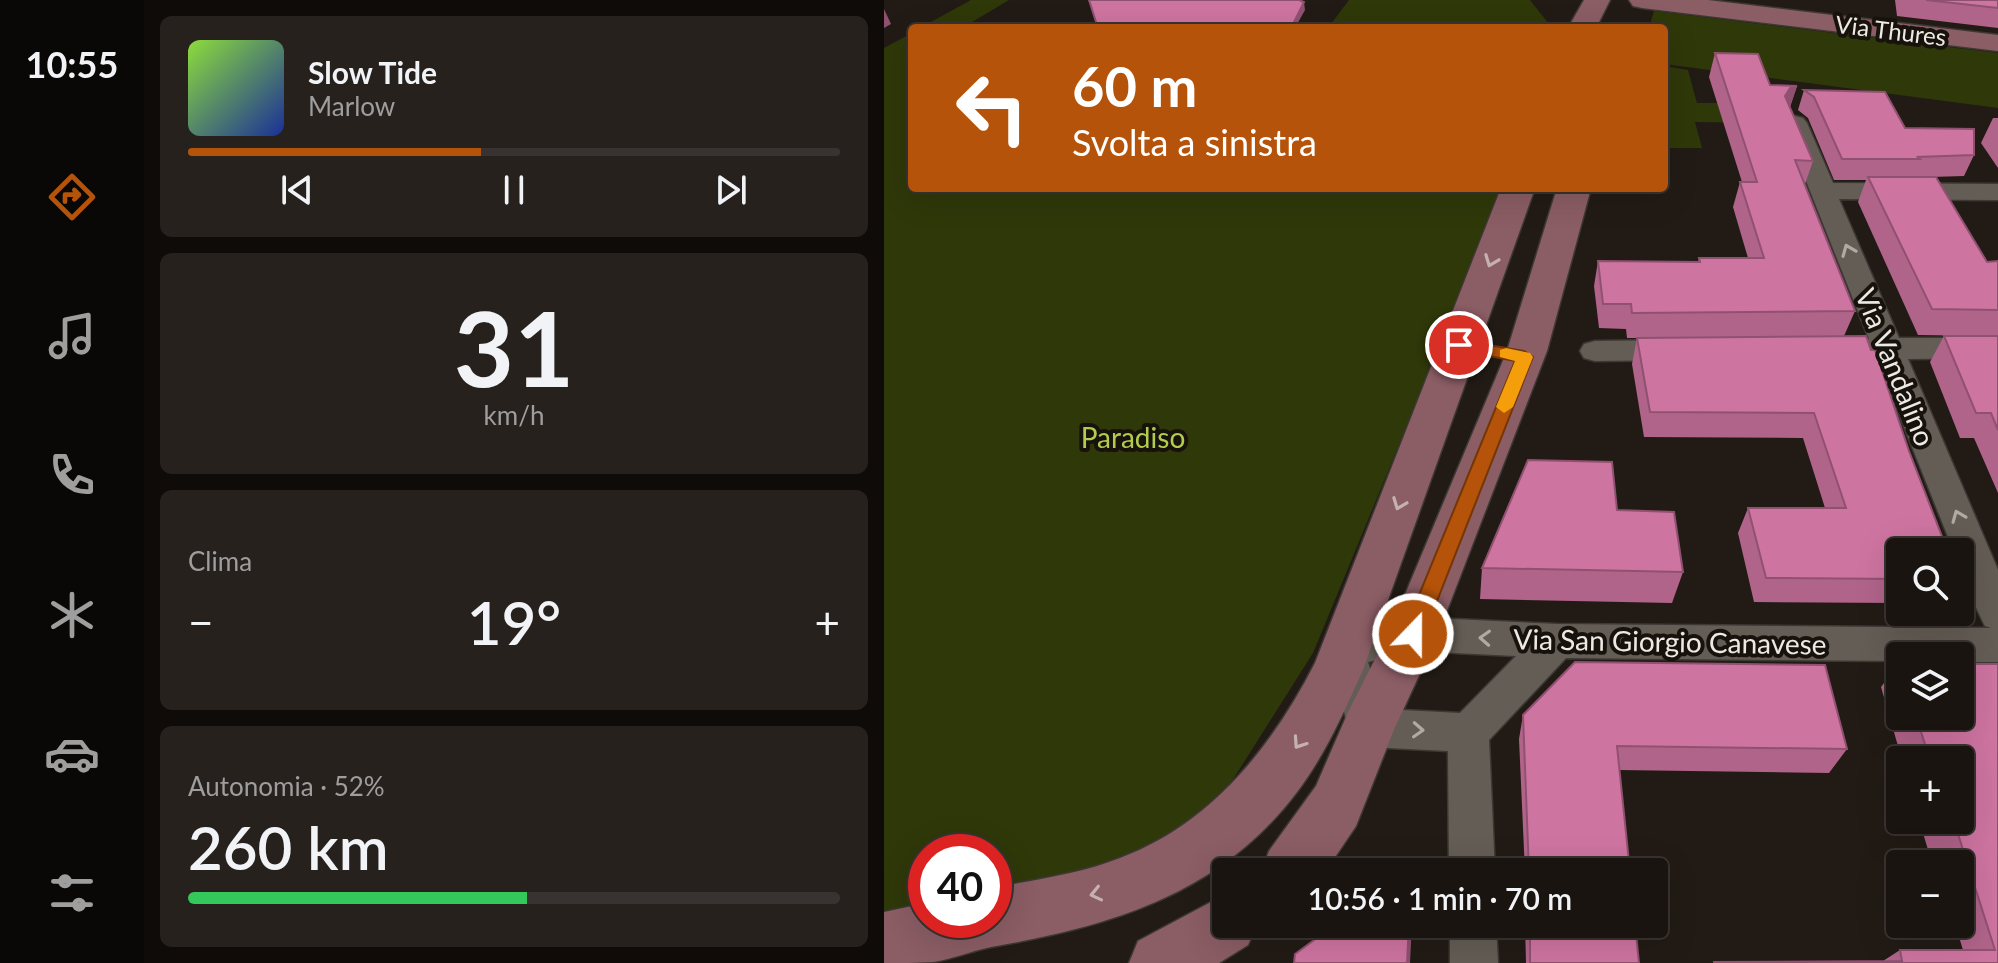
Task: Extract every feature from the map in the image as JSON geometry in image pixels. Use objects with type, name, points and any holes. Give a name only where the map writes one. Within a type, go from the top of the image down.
[{"type":"street","points":[[1584,24],[1597,0]]},
{"type":"street","name":"Via Thures","points":[[1637,7],[1998,43]]},
{"type":"street","name":"Via Vandalino","points":[[1793,119],[1998,614]]},
{"type":"street","points":[[1823,191],[1998,192]]},
{"type":"street","points":[[1012,914],[1123,888],[1180,863],[1231,826],[1282,769],[1316,718],[1345,651],[1516,192]]},
{"type":"street","points":[[1300,858],[1336,806],[1368,728],[1413,634],[1524,357],[1573,192]]},
{"type":"street","points":[[1459,345],[1524,357]]},
{"type":"street","points":[[1836,349],[1998,348]]},
{"type":"street","points":[[1595,351],[1701,350]]},
{"type":"street","name":"Via San Giorgio Canavese","points":[[1345,651],[1413,634],[1557,641],[1998,645]]},
{"type":"street","points":[[1472,858],[1468,733],[1557,641]]},
{"type":"street","points":[[1345,651],[1368,728]]},
{"type":"street","points":[[1368,728],[1468,733]]},
{"type":"street","points":[[1160,963],[1212,933]]},
{"type":"street","points":[[884,943],[908,937]]},
{"type":"street","points":[[1473,938],[1474,963]]},
{"type":"green space","points":[[971,0],[1009,0],[969,24],[927,24]]},
{"type":"green space","points":[[1349,0],[1530,0],[1549,24],[1331,24]]},
{"type":"green space","points":[[1654,11],[1998,53],[1998,108],[1668,65],[1668,24],[1650,24]]},
{"type":"green space","name":"Paradiso","points":[[908,35],[908,192],[1503,192],[1313,653],[1206,822],[1112,873],[1012,895],[1012,834],[908,834],[908,918],[884,923],[884,48]]},
{"type":"green space","points":[[1668,67],[1688,70],[1697,103],[1761,103],[1768,123],[1695,122],[1702,148],[1668,148]]},
{"type":"building","points":[[1089,0],[1304,2],[1293,24],[1097,24]]},
{"type":"building","points":[[1926,0],[1998,0],[1998,8]]},
{"type":"building","points":[[1715,53],[1758,54],[1770,85],[1797,86],[1790,88],[1785,96],[1813,161],[1795,160],[1855,311],[1632,313],[1631,304],[1603,304],[1598,261],[1700,262],[1699,258],[1764,258],[1740,182],[1757,182]]},
{"type":"building","points":[[1804,90],[1885,92],[1905,128],[1974,129],[1974,155],[1842,159],[1814,97]]},
{"type":"building","points":[[1868,177],[1936,177],[1987,262],[1998,261],[1998,310],[1932,309]]},
{"type":"building","points":[[1866,336],[1871,350],[1875,350],[1943,538],[1886,538],[1886,579],[1766,578],[1748,508],[1846,508],[1814,413],[1650,412],[1637,338]]},
{"type":"building","points":[[1944,336],[1998,336],[1998,430],[1991,413],[1976,413]]},
{"type":"building","points":[[1528,460],[1612,462],[1617,510],[1674,512],[1683,572],[1482,568]]},
{"type":"building","points":[[1575,662],[1825,665],[1847,749],[1617,746],[1629,858],[1528,858],[1523,715]]},
{"type":"building","points":[[1974,664],[1998,664],[1998,963],[1714,963],[1902,961],[1900,950],[1995,950],[1974,884],[1974,850],[1963,850],[1958,834],[1974,834],[1974,746],[1926,746],[1920,730],[1974,730]]},
{"type":"building","points":[[1317,938],[1408,938],[1407,963],[1294,963],[1295,954]]},
{"type":"building","points":[[1530,938],[1636,938],[1639,963],[1530,963]]},
{"type":"slow traffic","points":[[1504,407],[1524,357],[1506,354]]},
{"type":"route","points":[[1413,634],[1524,357],[1459,345]]}]
